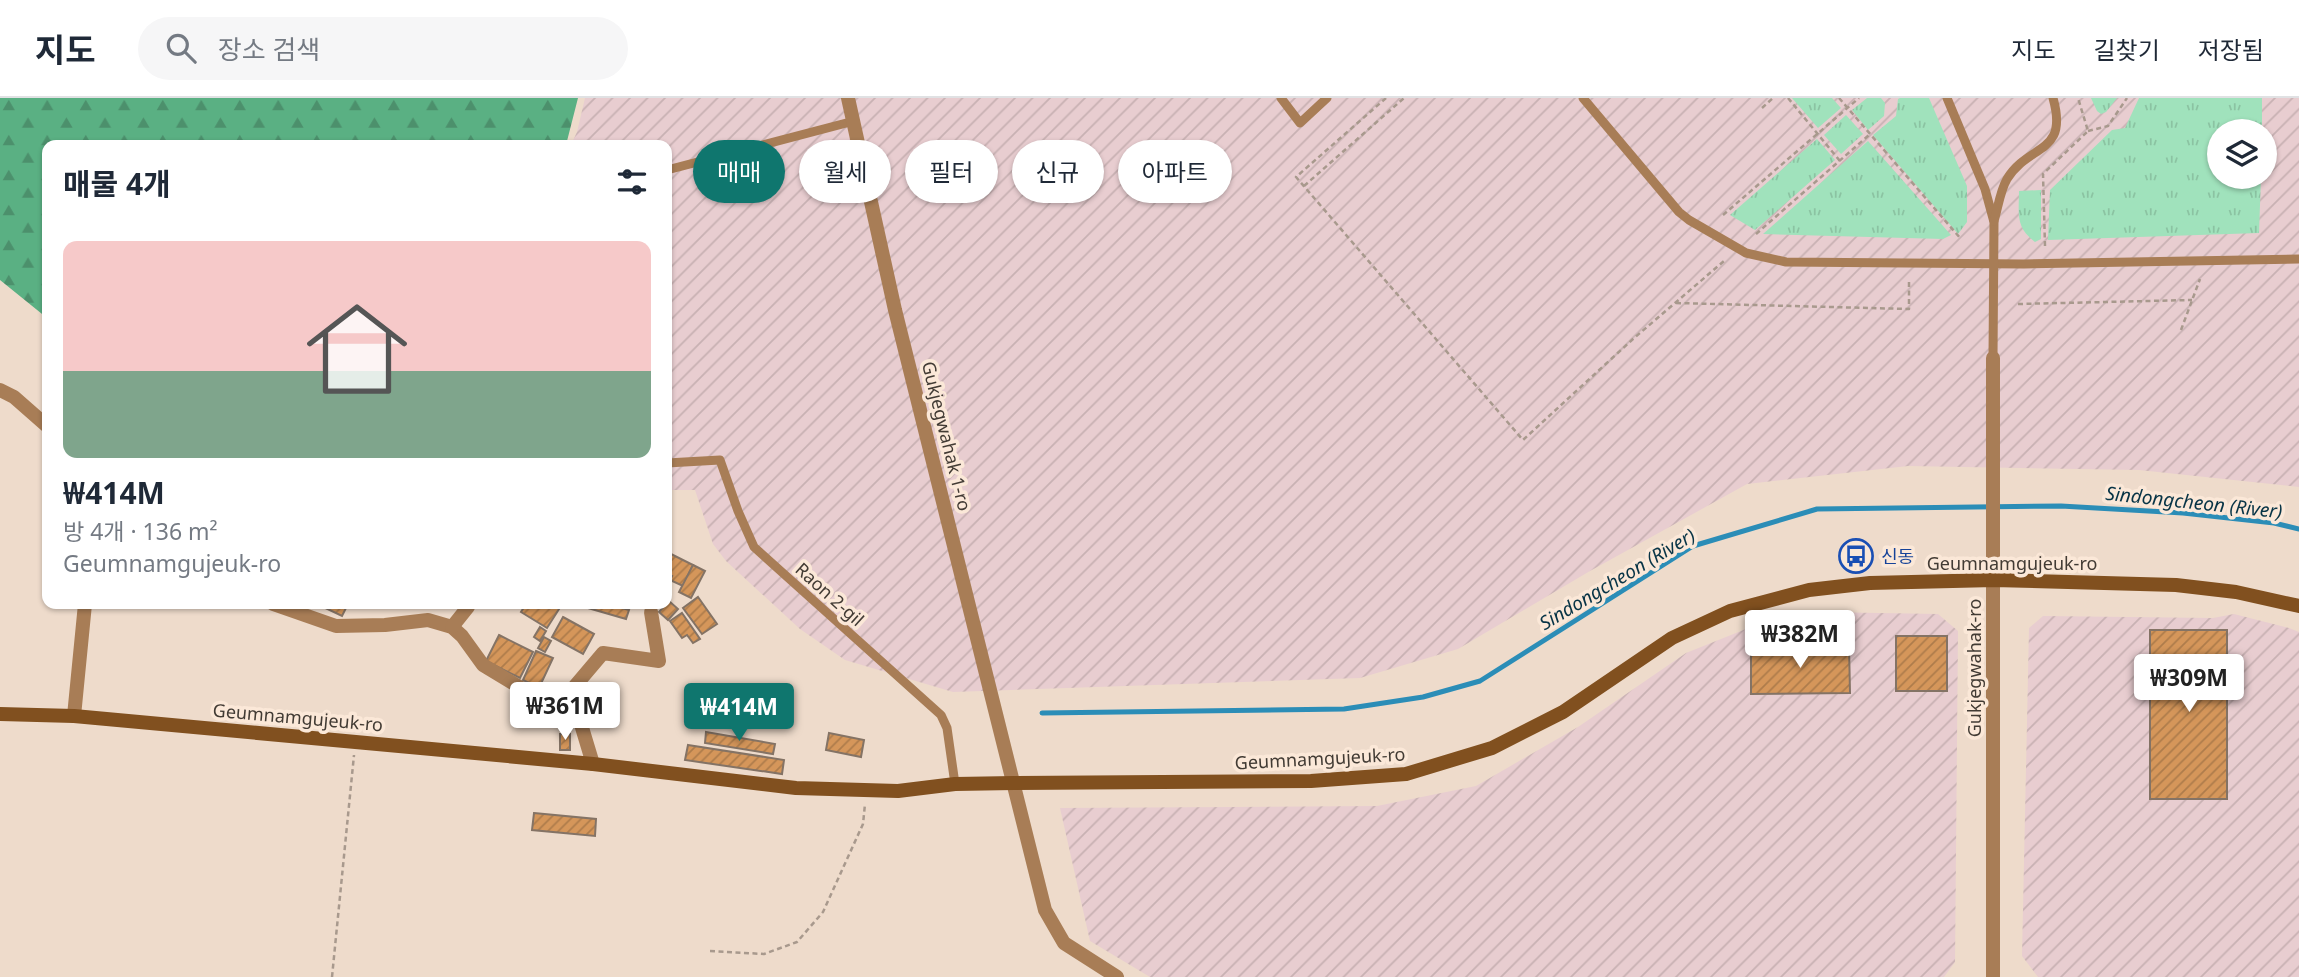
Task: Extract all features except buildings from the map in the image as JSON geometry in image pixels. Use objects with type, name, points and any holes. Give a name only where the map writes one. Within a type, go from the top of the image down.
[{"type":"main road","name":"Geumnamgujeuk-ro","points":[[0,714],[74,716],[593,764],[796,788],[898,792],[955,784],[1298,782],[1406,775],[1492,748],[1563,712],[1672,638],[1730,611],[1809,590],[1870,583],[1994,580],[2176,585],[2236,592],[2299,606]]},
{"type":"street","name":"Gukjegwahak 1-ro","points":[[848,98],[895,310],[1045,910],[1064,943],[1117,977]]},
{"type":"street","name":"Gukjegwahak-ro","points":[[1993,358],[1993,977]]},
{"type":"street","points":[[0,390],[14,397],[42,422]]},
{"type":"street","points":[[74,716],[85,609]]},
{"type":"street","points":[[287,609],[336,626],[385,625],[428,620],[453,627],[483,665],[531,694],[576,712]]},
{"type":"street","points":[[453,627],[466,609]]},
{"type":"street","points":[[593,764],[576,712],[575,685],[603,653],[659,661],[650,612]]},
{"type":"lane","points":[[1281,98],[1300,123],[1327,98]]},
{"type":"lane","points":[[1583,98],[1679,212],[1746,253],[1786,262],[1992,264],[2299,260]]},
{"type":"lane","points":[[1947,98],[1985,189],[1994,222]]},
{"type":"lane","points":[[1993,358],[1994,222],[2006,180],[2019,164],[2049,144],[2056,130],[2057,113],[2053,98]]},
{"type":"lane","points":[[672,169],[854,121]]},
{"type":"lane","name":"Raon 2-gil","points":[[672,463],[720,460],[754,547],[941,715],[947,729],[955,784]]},
{"type":"path","points":[[1385,98],[1296,177],[1523,440],[1724,261]]},
{"type":"path","points":[[1304,186],[1404,98]]},
{"type":"path","points":[[1762,108],[1773,98]]},
{"type":"path","points":[[1788,98],[1840,161]]},
{"type":"path","points":[[1839,98],[1961,239]]},
{"type":"path","points":[[1723,215],[1859,98]]},
{"type":"path","points":[[2078,98],[2088,131]]},
{"type":"path","points":[[2045,246],[2043,174],[2088,131],[2108,126],[2127,98]]},
{"type":"path","points":[[1756,234],[1870,134]]},
{"type":"path","points":[[2181,330],[2200,279]]},
{"type":"path","points":[[1676,303],[1909,309],[1909,280]]},
{"type":"path","points":[[2018,304],[2192,300]]},
{"type":"path","points":[[332,977],[355,742]]},
{"type":"path","points":[[710,951],[764,954],[797,942],[823,912],[863,824],[866,790]]},
{"type":"shaded area","points":[[585,98],[2299,98],[2299,487],[2139,470],[1908,466],[1747,484],[1590,571],[1458,649],[1360,678],[953,692],[845,660],[800,629],[726,561],[713,544],[695,490],[672,490],[672,140],[573,140]]},
{"type":"shaded area","points":[[1821,612],[1938,614],[1958,631],[1955,962],[1944,977],[1150,977],[1090,941],[1060,808],[1377,806],[1476,786],[1578,727],[1686,653],[1756,625]]},
{"type":"shaded area","points":[[2234,614],[2299,632],[2299,977],[2038,977],[2022,956],[2029,628],[2043,616],[2213,618]]},
{"type":"green space","points":[[0,98],[578,98],[567,140],[42,140],[42,314],[0,280]]},
{"type":"green space","points":[[1792,98],[1832,98],[1841,108],[1818,128]]},
{"type":"green space","points":[[1867,98],[1881,98],[1885,103],[1884,116],[1868,130],[1852,110]]},
{"type":"green space","points":[[1900,98],[1929,98],[1967,186],[1967,222],[1958,234],[1873,135],[1896,116]]},
{"type":"green space","points":[[2091,98],[2117,98],[2106,112],[2101,114]]},
{"type":"green space","points":[[2139,98],[2262,98],[2262,119],[2207,119],[2207,189],[2261,189],[2259,233],[2048,240],[2050,190],[2112,130],[2125,128]]},
{"type":"green space","points":[[1846,115],[1863,134],[1841,154],[1824,135]]},
{"type":"green space","points":[[1817,139],[1835,160],[1755,230],[1730,215]]},
{"type":"green space","points":[[1868,141],[1951,235],[1943,239],[1763,234]]},
{"type":"green space","points":[[2041,190],[2041,239],[2035,242],[2021,225],[2019,191]]},
{"type":"waterway","name":"Sindongcheon (River)","points":[[1042,713],[1344,709],[1423,697],[1480,681],[1693,546],[1817,509],[2061,506],[2183,513],[2274,523],[2299,529]]},
{"type":"place","name":"신동","points":[[1856,556]]}]
